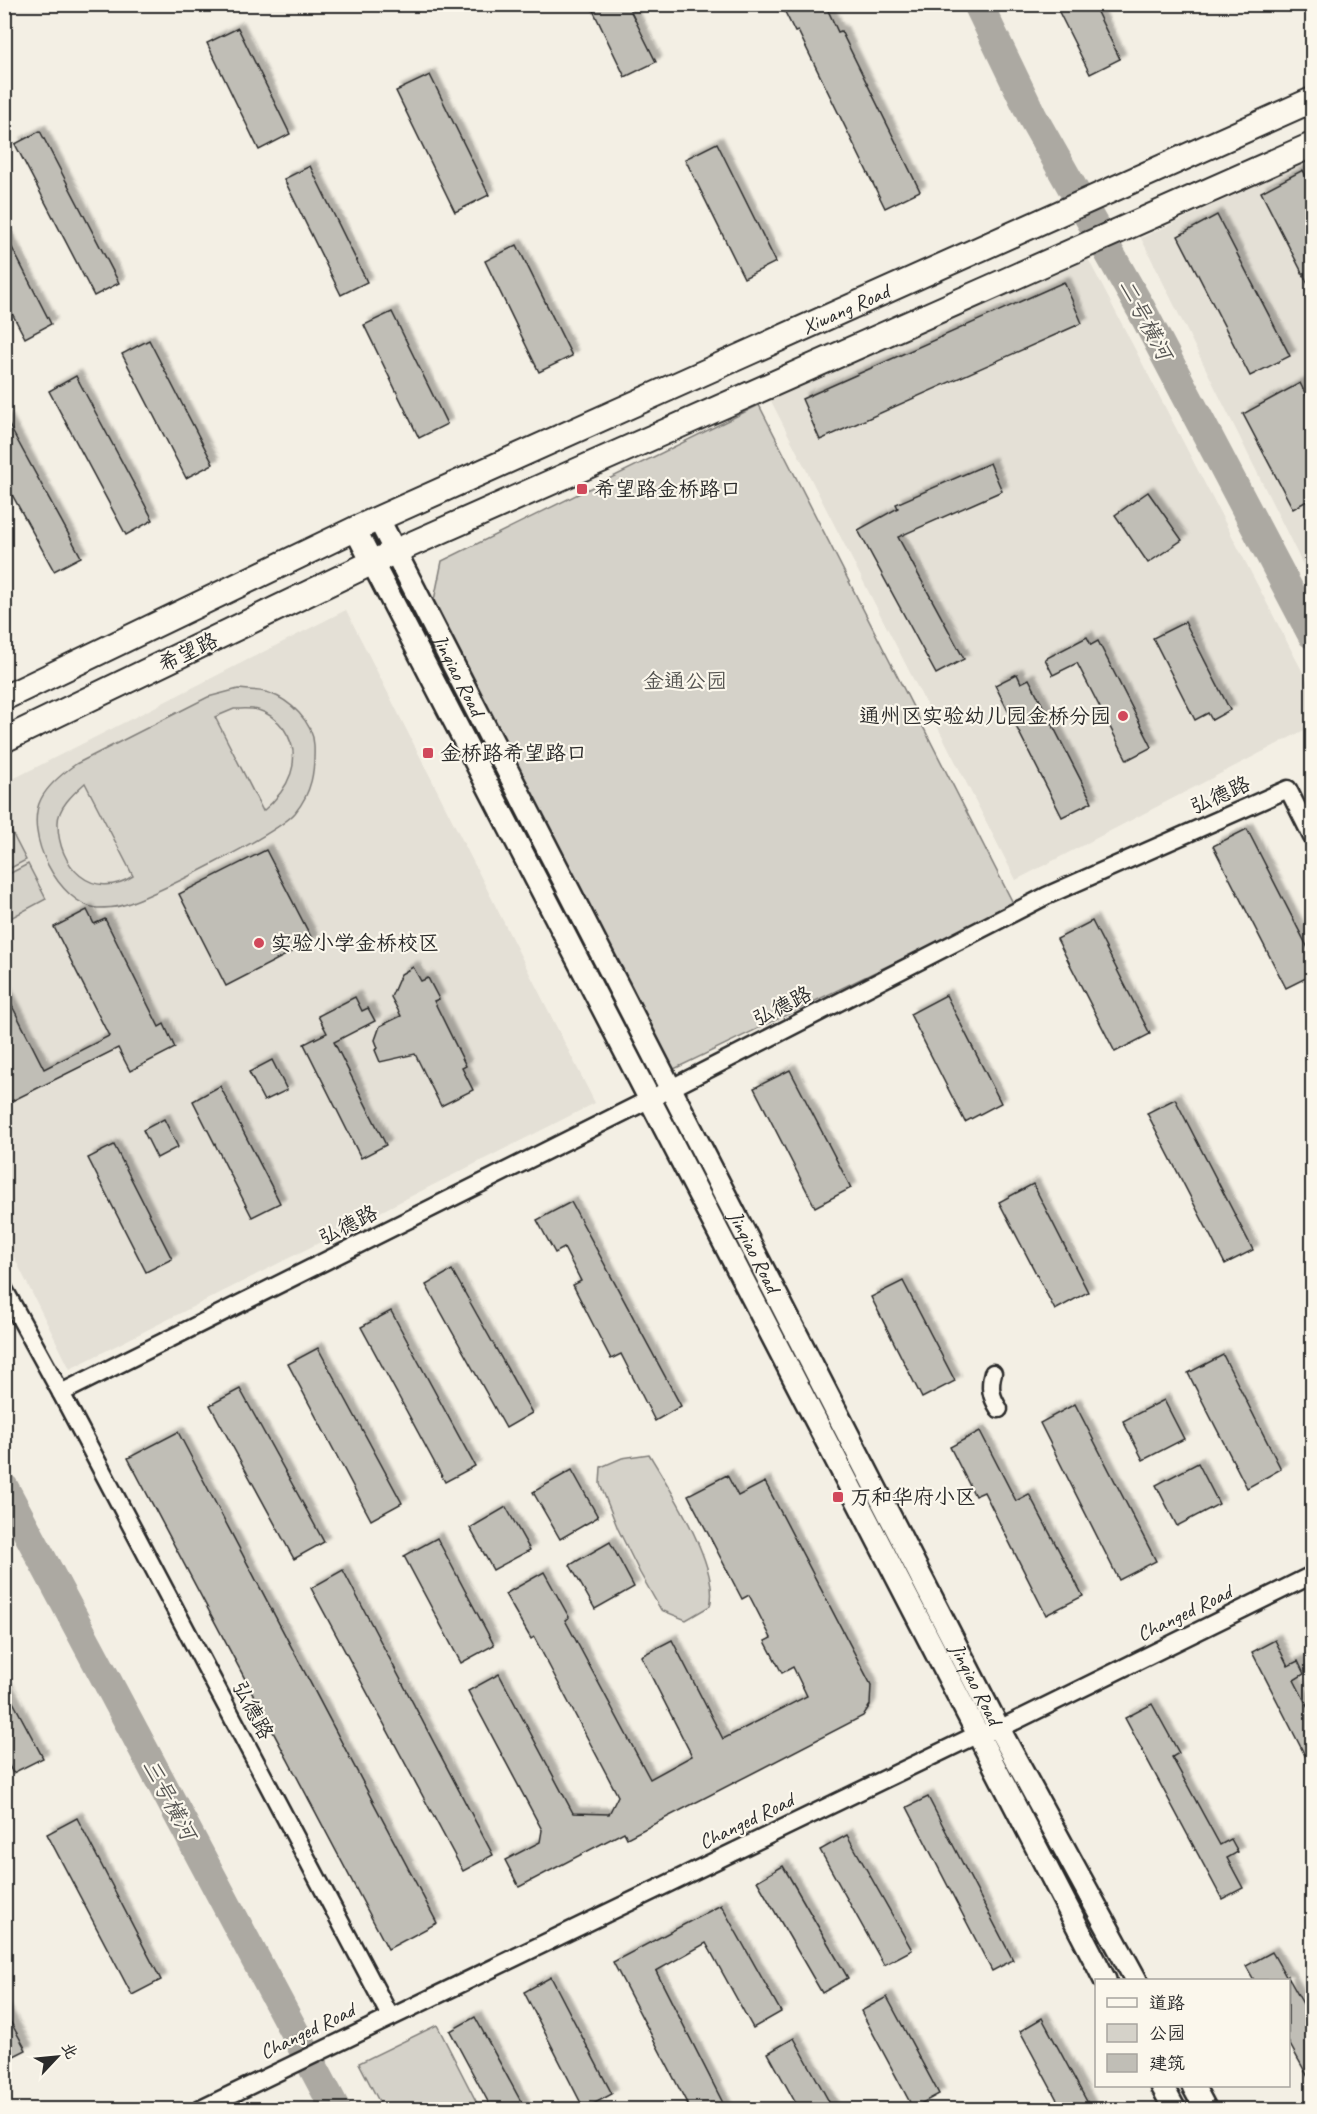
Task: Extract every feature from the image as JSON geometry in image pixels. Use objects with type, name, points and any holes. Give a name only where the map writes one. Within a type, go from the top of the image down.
[{"type":"main road","name":"Xiwang Road","points":[[355,529],[1312,100]]},
{"type":"main road","name":"Xiwang Road","points":[[372,565],[396,551],[1312,145]]},
{"type":"main road","name":"希望路","points":[[4,699],[355,529]]},
{"type":"main road","name":"希望路","points":[[4,740],[372,565]]},
{"type":"street","name":"Jinqiao Road","points":[[379,520],[999,1729],[1135,1979]]},
{"type":"street","name":"Jinqiao Road","points":[[355,529],[976,1735],[1104,1979]]},
{"type":"street","name":"弘德路","points":[[390,2016],[61,1393],[648,1100],[1046,896],[1288,789],[1312,837]]},
{"type":"street","points":[[4,1289],[61,1393]]},
{"type":"street","points":[[993,1373],[990,1383],[993,1399],[999,1409]]},
{"type":"street","name":"Changed Road","points":[[199,2109],[976,1735],[999,1729],[1312,1575]]},
{"type":"street","points":[[1163,2087],[1174,2109]]},
{"type":"street","points":[[1194,2087],[1206,2109]]},
{"type":"shaded area","points":[[1312,160],[1312,583],[1141,238]]},
{"type":"shaded area","points":[[1085,253],[1312,690],[1312,726],[1016,880],[769,397]]},
{"type":"shaded area","name":"实验小学金桥校区","points":[[346,610],[595,1103],[70,1369],[5,1239],[5,783]]},
{"type":"green space","name":"金通公园","points":[[759,405],[1014,905],[670,1071],[432,610],[442,561]]},
{"type":"green space","points":[[238,689],[262,691],[277,696],[299,713],[310,728],[314,745],[311,781],[301,805],[284,822],[239,850],[156,892],[114,907],[97,908],[83,904],[58,881],[41,848],[37,830],[37,814],[44,794],[56,780],[76,764],[208,697]],"holes":[[[234,709],[252,709],[266,713],[282,726],[290,741],[293,752],[291,774],[280,794],[263,811],[215,717]],[[85,783],[133,876],[118,883],[104,885],[91,882],[80,876],[64,854],[58,818],[67,801]]]},
{"type":"green space","points":[[7,823],[26,860],[5,871],[5,825]]},
{"type":"green space","points":[[28,864],[46,899],[5,921],[5,876]]},
{"type":"green space","points":[[649,1454],[691,1528],[708,1571],[711,1590],[710,1606],[686,1620],[661,1610],[618,1529],[600,1484],[601,1467],[622,1458]]},
{"type":"green space","points":[[437,2025],[480,2109],[383,2109],[359,2063]]},
{"type":"building","points":[[590,4],[627,4],[656,62],[625,77]]},
{"type":"building","points":[[781,4],[825,4],[838,32],[841,31],[920,191],[885,208],[798,31],[795,32]]},
{"type":"building","points":[[1055,4],[1093,4],[1120,59],[1090,74]]},
{"type":"building","points":[[238,28],[290,134],[259,150],[207,43]]},
{"type":"building","points":[[430,75],[489,195],[455,212],[396,91]]},
{"type":"building","points":[[40,131],[119,283],[94,296],[15,144]]},
{"type":"building","points":[[717,143],[776,262],[744,278],[685,159]]},
{"type":"building","points":[[310,166],[367,282],[341,295],[284,179]]},
{"type":"building","points":[[1303,170],[1312,189],[1312,292],[1261,192]]},
{"type":"building","points":[[1217,215],[1290,356],[1250,376],[1178,236]]},
{"type":"building","points":[[4,232],[51,324],[25,338],[4,298]]},
{"type":"building","points":[[517,245],[572,356],[539,372],[485,261]]},
{"type":"building","points":[[1064,282],[1082,323],[820,440],[802,399]]},
{"type":"building","points":[[392,312],[447,424],[419,438],[364,325]]},
{"type":"building","points":[[149,340],[213,464],[186,478],[122,354]]},
{"type":"building","points":[[76,376],[153,520],[126,535],[49,391]]},
{"type":"building","points":[[1300,383],[1312,407],[1312,498],[1293,509],[1243,414]]},
{"type":"building","points":[[4,416],[81,557],[54,571],[4,480]]},
{"type":"building","points":[[990,463],[1002,491],[898,537],[964,659],[936,674],[858,530],[898,508],[896,504]]},
{"type":"building","points":[[1148,492],[1182,540],[1148,563],[1115,515]]},
{"type":"building","points":[[1185,622],[1230,710],[1212,720],[1208,713],[1195,720],[1153,638]]},
{"type":"building","points":[[1087,637],[1091,645],[1098,641],[1152,747],[1127,760],[1077,663],[1053,675],[1045,659]]},
{"type":"building","points":[[1017,674],[1021,683],[1029,679],[1092,802],[1062,817],[995,685]]},
{"type":"building","points":[[1247,829],[1312,956],[1312,975],[1286,988],[1213,846]]},
{"type":"building","points":[[266,850],[313,941],[226,986],[179,894]]},
{"type":"building","points":[[87,910],[94,924],[105,919],[159,1027],[164,1024],[175,1048],[130,1071],[118,1048],[4,1105],[4,990],[44,1069],[109,1036],[54,927]]},
{"type":"building","points":[[1092,921],[1150,1034],[1115,1052],[1057,939]]},
{"type":"building","points":[[413,967],[421,981],[428,978],[439,999],[434,1001],[466,1066],[462,1068],[473,1090],[441,1106],[415,1054],[380,1062],[375,1050],[378,1048],[375,1040],[380,1026],[401,1016],[391,997],[401,974]]},
{"type":"building","points":[[946,995],[1001,1103],[965,1122],[910,1014]]},
{"type":"building","points":[[355,997],[362,1011],[368,1008],[375,1021],[334,1042],[386,1145],[361,1158],[304,1044],[327,1033],[318,1016]]},
{"type":"building","points":[[272,1060],[287,1090],[264,1101],[249,1072]]},
{"type":"building","points":[[790,1070],[851,1188],[815,1207],[754,1088]]},
{"type":"building","points":[[220,1086],[280,1203],[252,1217],[193,1101]]},
{"type":"building","points":[[1175,1099],[1253,1250],[1225,1264],[1147,1113]]},
{"type":"building","points":[[164,1119],[178,1147],[157,1158],[143,1130]]},
{"type":"building","points":[[114,1145],[172,1259],[146,1272],[88,1158]]},
{"type":"building","points":[[1033,1184],[1088,1292],[1055,1310],[999,1202]]},
{"type":"building","points":[[571,1202],[681,1406],[655,1421],[621,1354],[611,1359],[573,1285],[581,1281],[564,1248],[555,1253],[537,1220]]},
{"type":"building","points":[[452,1270],[532,1413],[506,1428],[426,1285]]},
{"type":"building","points":[[903,1281],[955,1381],[922,1398],[871,1297]]},
{"type":"building","points":[[391,1311],[475,1466],[445,1482],[361,1327]]},
{"type":"building","points":[[318,1348],[402,1503],[371,1520],[288,1364]]},
{"type":"building","points":[[1223,1355],[1281,1469],[1247,1488],[1188,1373]]},
{"type":"building","points":[[240,1389],[324,1542],[294,1559],[210,1405]]},
{"type":"building","points":[[1164,1400],[1184,1439],[1143,1460],[1123,1421]]},
{"type":"building","points":[[1075,1404],[1156,1561],[1119,1580],[1040,1423]]},
{"type":"building","points":[[980,1431],[1016,1501],[1029,1494],[1083,1596],[1046,1615],[984,1492],[975,1496],[950,1447]]},
{"type":"building","points":[[178,1432],[437,1923],[388,1949],[128,1458]]},
{"type":"building","points":[[1198,1463],[1219,1504],[1177,1526],[1156,1485]]},
{"type":"building","points":[[572,1470],[598,1517],[560,1539],[533,1492]]},
{"type":"building","points":[[727,1475],[738,1496],[765,1482],[871,1685],[870,1705],[863,1716],[627,1838],[624,1832],[519,1887],[505,1860],[540,1842],[542,1830],[468,1691],[499,1674],[573,1813],[609,1814],[618,1796],[534,1637],[531,1639],[505,1594],[544,1572],[569,1617],[565,1620],[650,1779],[692,1756],[641,1656],[672,1640],[723,1739],[807,1696],[793,1667],[782,1673],[765,1641],[771,1638],[749,1595],[742,1599],[688,1495]]},
{"type":"building","points":[[506,1507],[530,1550],[493,1570],[470,1528]]},
{"type":"building","points":[[437,1538],[494,1645],[461,1663],[404,1556]]},
{"type":"building","points":[[610,1542],[634,1587],[595,1609],[570,1565]]},
{"type":"building","points":[[343,1570],[493,1855],[463,1871],[311,1588]]},
{"type":"building","points":[[1275,1640],[1288,1666],[1298,1661],[1304,1674],[1294,1680],[1312,1715],[1312,1769],[1252,1652]]},
{"type":"building","points":[[4,1685],[43,1758],[13,1773],[4,1757]]},
{"type":"building","points":[[1152,1704],[1179,1753],[1172,1757],[1220,1845],[1231,1839],[1238,1852],[1227,1858],[1243,1888],[1222,1899],[1125,1718]]},
{"type":"building","points":[[928,1797],[1013,1960],[992,1971],[907,1807]]},
{"type":"building","points":[[77,1818],[161,1980],[132,1995],[47,1834]]},
{"type":"building","points":[[847,1835],[912,1950],[884,1965],[820,1850]]},
{"type":"building","points":[[783,1866],[848,1978],[822,1993],[757,1881]]},
{"type":"building","points":[[721,1905],[781,2012],[753,2028],[706,1943],[656,1971],[726,2109],[690,2109],[613,1962]]},
{"type":"building","points":[[1272,1952],[1287,1979],[1253,1979],[1246,1966]]},
{"type":"building","points":[[551,1977],[612,2094],[584,2109],[524,1992]]},
{"type":"building","points":[[1290,1981],[1312,2020],[1312,2084],[1290,2045]]},
{"type":"building","points":[[887,1997],[939,2094],[913,2108],[861,2011]]},
{"type":"building","points":[[4,2010],[26,2050],[4,2061]]},
{"type":"building","points":[[475,2017],[525,2109],[492,2109],[450,2031]]},
{"type":"building","points":[[1042,2018],[1091,2109],[1062,2109],[1020,2031]]},
{"type":"building","points":[[794,2038],[833,2109],[799,2109],[768,2053]]},
{"type":"waterway","name":"二号横河","points":[[978,4],[1033,118],[1141,309],[1312,634]]},
{"type":"waterway","name":"三号横河","points":[[4,1488],[336,2110]]},
{"type":"place","name":"希望路金桥路口","points":[[582,489]]},
{"type":"place","name":"通州区实验幼儿园金桥分园","points":[[1123,716]]},
{"type":"place","name":"金桥路希望路口","points":[[428,753]]},
{"type":"place","name":"实验小学金桥校区","points":[[259,943]]},
{"type":"place","name":"万和华府小区","points":[[838,1497]]}]
